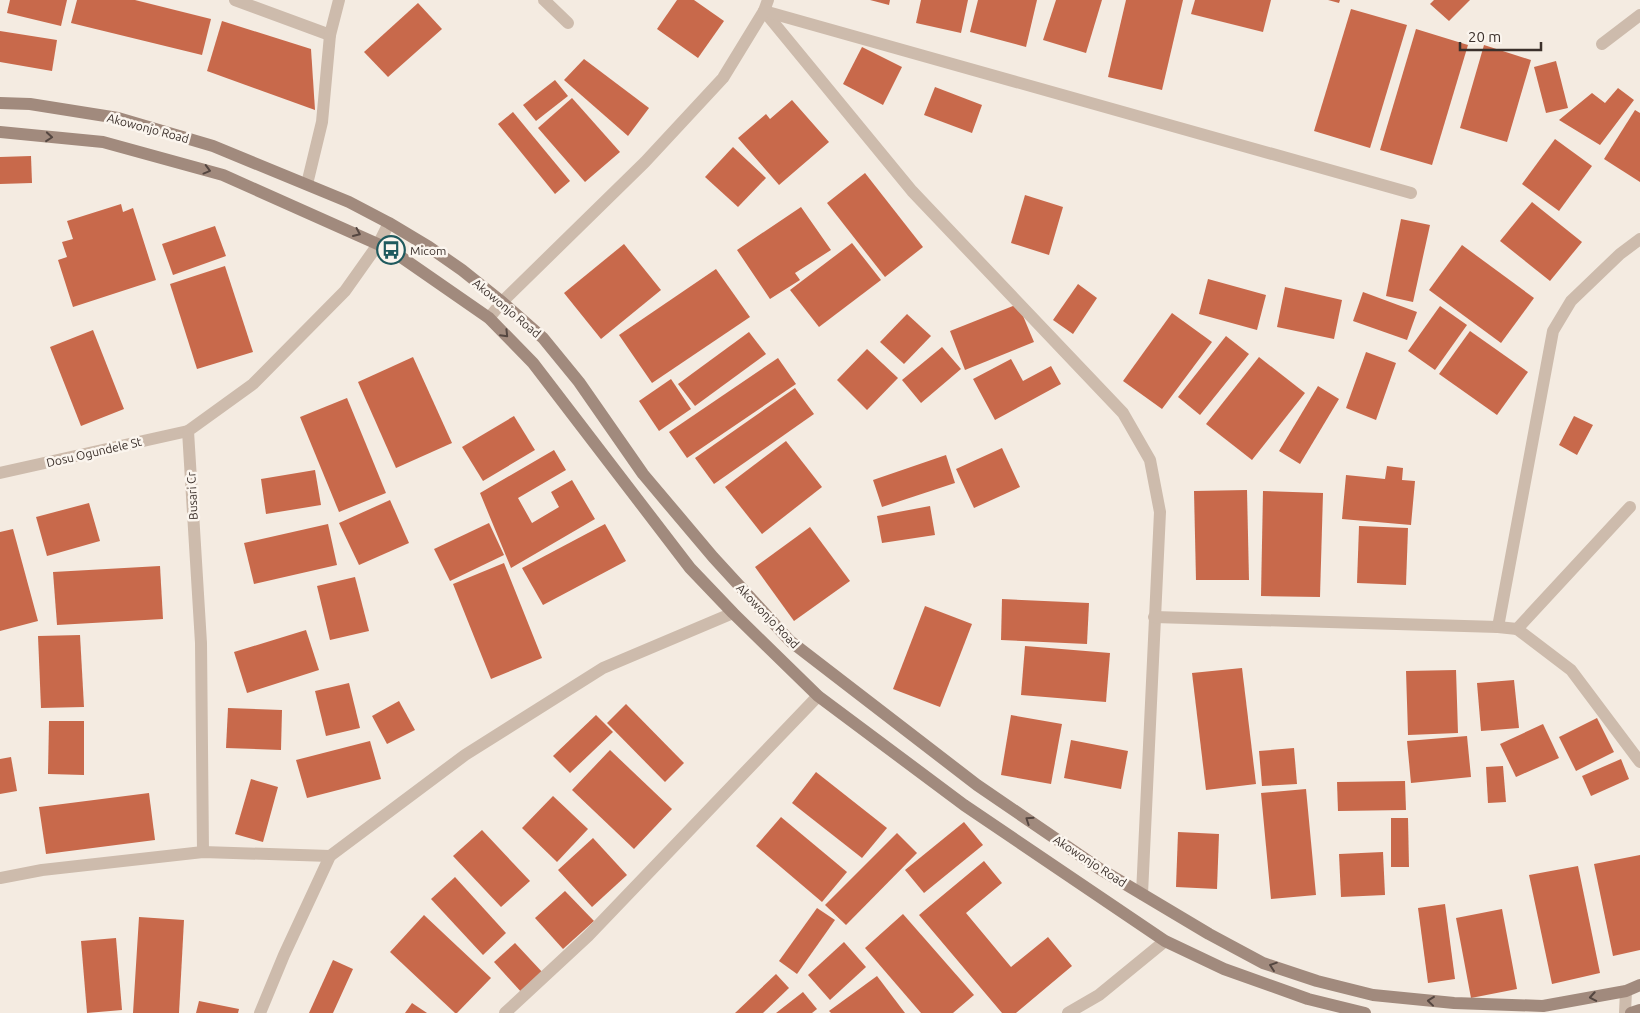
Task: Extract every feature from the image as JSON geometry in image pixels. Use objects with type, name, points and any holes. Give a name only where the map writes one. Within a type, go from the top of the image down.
[{"type":"main road","name":"Akowonjo Road","points":[[0,103],[30,104],[118,118],[212,146],[349,202],[429,247],[462,270],[543,338],[579,382],[643,474],[713,557],[790,641],[977,785],[1100,869],[1209,934],[1263,963],[1317,981],[1373,995],[1454,1004],[1543,1006],[1626,991],[1640,985]]},
{"type":"main road","name":"Akowonjo Road","points":[[0,132],[103,142],[223,174],[391,250],[489,318],[533,363],[690,568],[732,613],[818,696],[964,805],[1165,941],[1224,969],[1308,999],[1365,1013]]},
{"type":"main road","points":[[1631,1013],[1640,1010]]},
{"type":"street","points":[[235,0],[330,35]]},
{"type":"street","points":[[307,184],[322,122],[330,35],[339,0]]},
{"type":"street","points":[[544,0],[568,23]]},
{"type":"street","points":[[766,5],[1411,193]]},
{"type":"street","points":[[489,318],[502,302],[645,162],[724,78],[766,5]]},
{"type":"street","points":[[766,5],[912,191],[1123,413],[1150,460],[1160,512],[1142,894]]},
{"type":"street","points":[[1602,44],[1640,15]]},
{"type":"street","points":[[188,431],[253,384],[345,291],[379,243],[389,223]]},
{"type":"street","points":[[1498,627],[1553,331],[1571,301],[1620,254],[1640,239]]},
{"type":"street","name":"Dosu Ogundele St","points":[[0,473],[188,431]]},
{"type":"street","name":"Busari Cr","points":[[188,431],[201,643],[203,852]]},
{"type":"street","points":[[1517,630],[1630,507]]},
{"type":"street","points":[[260,1013],[284,955],[330,856],[465,755],[603,668],[732,613]]},
{"type":"street","points":[[1154,617],[1498,627],[1517,630],[1571,670],[1640,762]]},
{"type":"street","points":[[505,1013],[588,936],[818,696]]},
{"type":"street","points":[[0,878],[42,870],[203,852],[330,856]]},
{"type":"street","points":[[1068,1013],[1099,995],[1165,941]]},
{"type":"street","points":[[1625,1013],[1626,991]]},
{"type":"building","points":[[10,0],[67,0],[61,26],[7,13]]},
{"type":"building","points":[[77,0],[135,0],[211,19],[202,55],[71,23]]},
{"type":"building","points":[[677,0],[694,0],[724,21],[698,58],[657,29]]},
{"type":"building","points":[[870,0],[890,0],[889,5]]},
{"type":"building","points":[[921,0],[968,0],[961,33],[916,23]]},
{"type":"building","points":[[978,0],[1037,0],[1026,47],[970,32]]},
{"type":"building","points":[[1056,0],[1102,0],[1086,53],[1043,40]]},
{"type":"building","points":[[1126,0],[1183,0],[1162,90],[1108,77]]},
{"type":"building","points":[[1195,0],[1271,0],[1263,32],[1191,14]]},
{"type":"building","points":[[1328,0],[1340,0],[1339,3]]},
{"type":"building","points":[[1434,0],[1470,0],[1449,21],[1430,4]]},
{"type":"building","points":[[418,3],[442,29],[388,77],[364,52]]},
{"type":"building","points":[[1351,9],[1407,25],[1370,148],[1314,131]]},
{"type":"building","points":[[222,21],[311,49],[315,110],[207,71]]},
{"type":"building","points":[[1416,29],[1468,45],[1432,165],[1380,150]]},
{"type":"building","points":[[0,31],[57,40],[52,71],[0,62]]},
{"type":"building","points":[[1484,45],[1531,60],[1507,142],[1460,128]]},
{"type":"building","points":[[862,47],[902,67],[883,105],[843,84]]},
{"type":"building","points":[[584,59],[649,108],[628,136],[564,80]]},
{"type":"building","points":[[1556,61],[1568,108],[1546,113],[1534,67]]},
{"type":"building","points":[[555,80],[568,96],[536,121],[523,105]]},
{"type":"building","points":[[935,87],[982,105],[972,133],[924,115]]},
{"type":"building","points":[[1618,88],[1634,100],[1600,145],[1559,120],[1592,93],[1605,103]]},
{"type":"building","points":[[572,98],[620,152],[585,182],[538,128]]},
{"type":"building","points":[[792,100],[829,142],[779,185],[738,138],[766,114],[770,119]]},
{"type":"building","points":[[1635,110],[1640,113],[1640,182],[1604,159]]},
{"type":"building","points":[[513,112],[570,181],[555,194],[498,124]]},
{"type":"building","points":[[1555,139],[1592,166],[1559,211],[1522,184]]},
{"type":"building","points":[[733,147],[766,178],[738,207],[705,177]]},
{"type":"building","points":[[31,156],[32,183],[0,184],[0,157]]},
{"type":"building","points":[[865,173],[923,247],[885,277],[827,203]]},
{"type":"building","points":[[1025,195],[1063,207],[1049,255],[1011,243]]},
{"type":"building","points":[[1532,202],[1582,242],[1550,281],[1500,241]]},
{"type":"building","points":[[121,204],[123,212],[133,208],[156,280],[73,307],[58,260],[67,257],[62,242],[73,239],[67,221]]},
{"type":"building","points":[[801,207],[831,250],[795,273],[800,280],[770,299],[737,250]]},
{"type":"building","points":[[1401,219],[1430,225],[1413,302],[1386,296]]},
{"type":"building","points":[[215,226],[226,256],[173,275],[162,244]]},
{"type":"building","points":[[852,243],[881,280],[819,327],[790,290]]},
{"type":"building","points":[[624,244],[661,290],[601,339],[564,293]]},
{"type":"building","points":[[1462,245],[1534,298],[1501,343],[1429,290]]},
{"type":"building","points":[[225,266],[253,352],[197,369],[170,284]]},
{"type":"building","points":[[716,269],[750,317],[652,383],[619,335]]},
{"type":"building","points":[[1208,279],[1266,295],[1257,330],[1199,314]]},
{"type":"building","points":[[1078,284],[1097,298],[1073,334],[1053,320]]},
{"type":"building","points":[[1285,287],[1342,300],[1334,339],[1277,327]]},
{"type":"building","points":[[1363,292],[1417,312],[1407,340],[1353,321]]},
{"type":"building","points":[[1018,304],[1034,342],[965,370],[950,331]]},
{"type":"building","points":[[1440,306],[1467,325],[1435,370],[1408,351]]},
{"type":"building","points":[[1172,313],[1212,342],[1162,409],[1123,381]]},
{"type":"building","points":[[907,314],[931,336],[904,364],[880,342]]},
{"type":"building","points":[[93,330],[124,409],[81,426],[50,347]]},
{"type":"building","points":[[1470,331],[1528,372],[1497,415],[1439,374]]},
{"type":"building","points":[[749,332],[766,354],[695,406],[678,384]]},
{"type":"building","points":[[1226,336],[1249,354],[1200,415],[1178,397]]},
{"type":"building","points":[[942,347],[961,369],[921,403],[902,380]]},
{"type":"building","points":[[867,349],[898,378],[867,410],[837,380]]},
{"type":"building","points":[[1366,352],[1396,363],[1376,420],[1346,408]]},
{"type":"building","points":[[413,357],[452,443],[396,468],[358,382]]},
{"type":"building","points":[[1259,357],[1305,393],[1252,460],[1206,424]]},
{"type":"building","points":[[778,358],[796,384],[687,458],[669,432]]},
{"type":"building","points":[[1011,359],[1023,381],[1051,366],[1061,384],[995,420],[973,379]]},
{"type":"building","points":[[671,379],[691,409],[659,431],[639,401]]},
{"type":"building","points":[[1318,386],[1339,399],[1300,464],[1279,451]]},
{"type":"building","points":[[795,388],[814,414],[714,484],[695,458]]},
{"type":"building","points":[[347,398],[386,493],[339,512],[300,417]]},
{"type":"building","points":[[514,416],[535,450],[483,481],[462,447]]},
{"type":"building","points":[[1574,416],[1593,425],[1577,455],[1559,445]]},
{"type":"building","points":[[786,441],[822,487],[762,534],[725,487]]},
{"type":"building","points":[[1002,448],[1020,487],[974,508],[956,469]]},
{"type":"building","points":[[554,450],[566,470],[518,498],[532,523],[559,507],[551,492],[572,480],[595,519],[511,568],[480,493]]},
{"type":"building","points":[[946,455],[955,483],[882,507],[873,480]]},
{"type":"building","points":[[1387,466],[1403,468],[1402,480],[1415,481],[1411,525],[1342,519],[1346,475],[1385,479]]},
{"type":"building","points":[[315,470],[321,505],[266,514],[261,479]]},
{"type":"building","points":[[1247,490],[1249,580],[1196,580],[1194,491]]},
{"type":"building","points":[[1263,491],[1323,493],[1320,597],[1261,596]]},
{"type":"building","points":[[390,500],[409,543],[359,565],[339,523]]},
{"type":"building","points":[[89,503],[100,541],[47,556],[36,517]]},
{"type":"building","points":[[930,506],[935,535],[882,543],[877,516]]},
{"type":"building","points":[[489,523],[504,555],[450,581],[434,549]]},
{"type":"building","points":[[328,524],[337,565],[254,584],[244,543]]},
{"type":"building","points":[[605,524],[626,561],[543,605],[522,568]]},
{"type":"building","points":[[1359,526],[1408,528],[1406,585],[1357,583]]},
{"type":"building","points":[[810,527],[850,581],[794,621],[755,567]]},
{"type":"building","points":[[13,529],[38,621],[0,631],[0,532]]},
{"type":"building","points":[[504,563],[542,658],[491,679],[453,584]]},
{"type":"building","points":[[160,566],[163,619],[57,625],[53,572]]},
{"type":"building","points":[[355,577],[369,631],[330,640],[317,586]]},
{"type":"building","points":[[1002,599],[1089,603],[1087,644],[1001,640]]},
{"type":"building","points":[[925,606],[972,624],[940,707],[893,689]]},
{"type":"building","points":[[306,630],[319,670],[247,693],[234,652]]},
{"type":"building","points":[[80,635],[84,707],[41,708],[38,636]]},
{"type":"building","points":[[1025,646],[1110,653],[1106,702],[1021,695]]},
{"type":"building","points":[[1242,668],[1256,784],[1206,790],[1192,673]]},
{"type":"building","points":[[1456,670],[1458,733],[1408,735],[1406,671]]},
{"type":"building","points":[[1514,680],[1519,728],[1481,731],[1477,683]]},
{"type":"building","points":[[349,683],[360,728],[326,736],[315,691]]},
{"type":"building","points":[[399,701],[415,730],[387,744],[372,716]]},
{"type":"building","points":[[626,704],[684,763],[665,782],[607,723]]},
{"type":"building","points":[[228,708],[282,710],[281,750],[226,748]]},
{"type":"building","points":[[596,715],[613,732],[570,773],[553,756]]},
{"type":"building","points":[[1011,715],[1062,724],[1051,784],[1001,775]]},
{"type":"building","points":[[1597,718],[1614,752],[1576,771],[1559,737]]},
{"type":"building","points":[[49,721],[84,721],[84,775],[48,774]]},
{"type":"building","points":[[1543,724],[1559,758],[1516,777],[1500,744]]},
{"type":"building","points":[[1467,736],[1471,777],[1411,783],[1407,741]]},
{"type":"building","points":[[1071,740],[1128,751],[1121,789],[1064,778]]},
{"type":"building","points":[[370,741],[381,779],[307,798],[296,760]]},
{"type":"building","points":[[1294,748],[1297,784],[1262,786],[1259,751]]},
{"type":"building","points":[[610,750],[672,809],[634,849],[572,790]]},
{"type":"building","points":[[11,757],[17,791],[0,794],[0,759]]},
{"type":"building","points":[[1621,759],[1629,779],[1591,796],[1582,776]]},
{"type":"building","points":[[1503,766],[1506,802],[1488,803],[1486,767]]},
{"type":"building","points":[[816,772],[887,828],[862,858],[792,803]]},
{"type":"building","points":[[251,779],[278,787],[263,842],[235,834]]},
{"type":"building","points":[[1405,781],[1406,810],[1338,811],[1337,782]]},
{"type":"building","points":[[1306,789],[1316,895],[1271,899],[1261,793]]},
{"type":"building","points":[[149,793],[155,840],[46,854],[39,807]]},
{"type":"building","points":[[553,796],[588,829],[557,862],[522,828]]},
{"type":"building","points":[[781,817],[847,872],[822,902],[756,846]]},
{"type":"building","points":[[1391,818],[1408,818],[1409,867],[1391,867]]},
{"type":"building","points":[[964,822],[983,845],[924,893],[905,870]]},
{"type":"building","points":[[482,830],[530,881],[501,907],[453,856]]},
{"type":"building","points":[[1178,832],[1219,834],[1217,889],[1176,887]]},
{"type":"building","points":[[897,833],[917,853],[846,925],[825,905]]},
{"type":"building","points":[[593,838],[627,875],[592,907],[558,870]]},
{"type":"building","points":[[1383,852],[1385,895],[1341,897],[1339,854]]},
{"type":"building","points":[[1640,855],[1640,950],[1613,956],[1594,864]]},
{"type":"building","points":[[984,861],[1002,883],[966,913],[1011,967],[1048,937],[1072,966],[1016,1013],[1002,1013],[919,915]]},
{"type":"building","points":[[1578,866],[1600,973],[1552,984],[1529,875]]},
{"type":"building","points":[[455,877],[506,933],[483,955],[431,899]]},
{"type":"building","points":[[565,891],[594,921],[563,949],[535,918]]},
{"type":"building","points":[[1445,904],[1455,979],[1428,983],[1418,908]]},
{"type":"building","points":[[817,908],[835,920],[797,974],[779,961]]},
{"type":"building","points":[[1502,909],[1517,989],[1471,998],[1456,918]]},
{"type":"building","points":[[903,914],[974,995],[953,1013],[921,1013],[865,948]]},
{"type":"building","points":[[424,915],[491,978],[457,1013],[390,952]]},
{"type":"building","points":[[139,917],[184,920],[179,1013],[133,1013]]},
{"type":"building","points":[[116,938],[122,1010],[87,1013],[81,941]]},
{"type":"building","points":[[844,942],[866,967],[830,1000],[808,975]]},
{"type":"building","points":[[515,943],[544,974],[523,994],[494,962]]},
{"type":"building","points":[[333,960],[353,969],[333,1013],[309,1013]]},
{"type":"building","points":[[776,974],[789,988],[763,1013],[735,1013]]},
{"type":"building","points":[[877,976],[905,1013],[831,1013],[829,1011]]},
{"type":"building","points":[[803,992],[817,1009],[812,1013],[776,1013]]},
{"type":"building","points":[[199,1001],[239,1009],[238,1013],[196,1013]]},
{"type":"building","points":[[412,1003],[427,1013],[405,1013]]},
{"type":"place","name":"Micom","points":[[391,250]]}]
